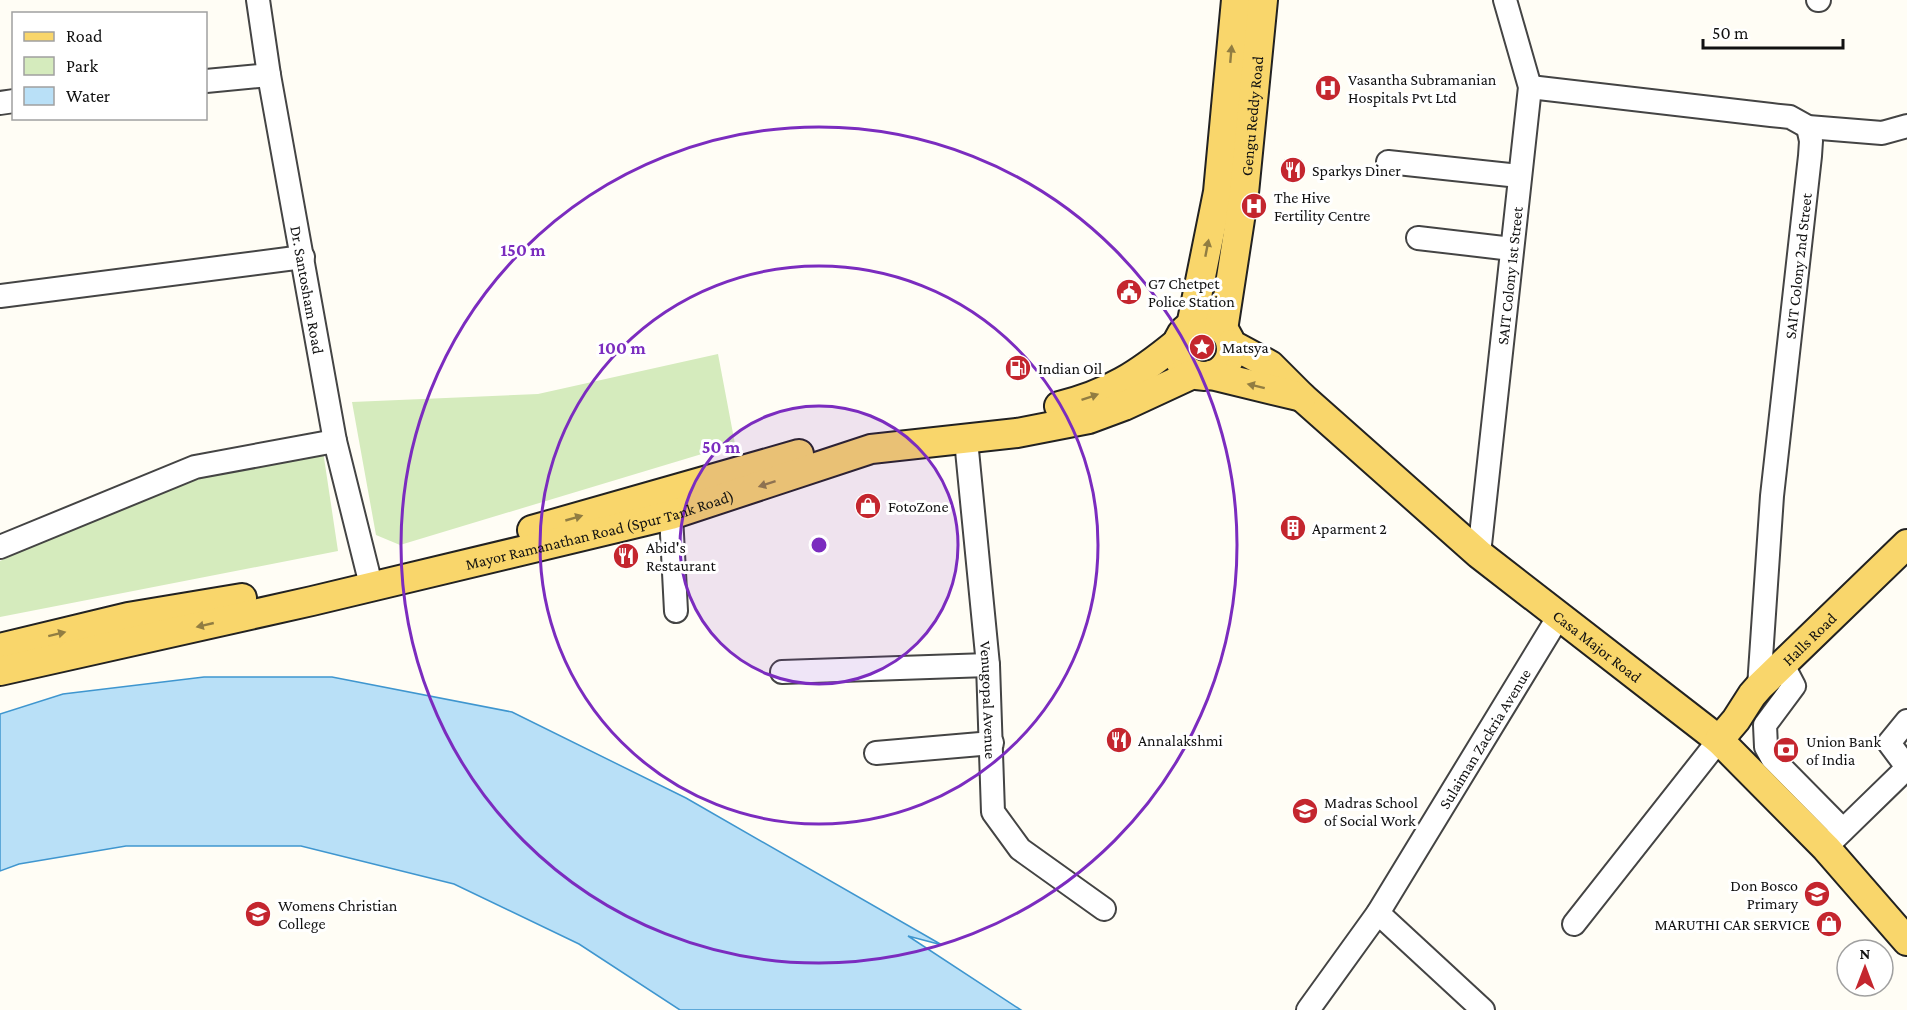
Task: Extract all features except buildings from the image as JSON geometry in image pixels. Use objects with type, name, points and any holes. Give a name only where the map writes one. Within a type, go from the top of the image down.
[{"type":"main road","points":[[1236,0],[1218,192],[1179,359],[1183,366],[1202,375],[1302,397]]},
{"type":"main road","name":"Gengu Reddy Road","points":[[1227,337],[1263,0]]},
{"type":"main road","points":[[1184,334],[1208,323],[1227,337],[1229,360],[1224,367],[1202,375]]},
{"type":"main road","name":"Mayor Ramanathan Road (Spur Tank Road)","points":[[0,648],[128,617],[369,577],[862,436],[963,426],[1068,404],[1113,388],[1136,375],[1184,334]]},
{"type":"main road","name":"Casa Major Road","points":[[1227,337],[1270,365],[1302,397],[1479,554],[1711,734],[1748,769],[1835,839],[1907,941]]},
{"type":"main road","name":"Mayor Ramanathan Road (Spur Tank Road)","points":[[0,671],[321,599],[671,515],[871,449],[1017,433],[1089,418],[1202,375]]},
{"type":"main road","name":"Halls Road","points":[[1711,734],[1736,720],[1756,691],[1907,544]]},
{"type":"main road","points":[[1748,769],[1743,737],[1744,720],[1756,691]]},
{"type":"street","name":"Dr. Santosham Road","points":[[258,0],[269,75],[335,441],[369,577]]},
{"type":"street","name":"SAIT Colony 1st Street","points":[[1479,554],[1530,87],[1505,0]]},
{"type":"street","points":[[207,81],[269,75]]},
{"type":"street","points":[[1530,87],[1790,117],[1808,127],[1882,133],[1907,126]]},
{"type":"street","name":"SAIT Colony 2nd Street","points":[[1756,691],[1772,496],[1810,156],[1811,141],[1808,127]]},
{"type":"street","points":[[1388,162],[1519,176]]},
{"type":"street","points":[[1418,238],[1512,249]]},
{"type":"street","points":[[0,296],[303,256]]},
{"type":"street","name":"Venugopal Avenue","points":[[966,440],[988,666],[993,812],[1020,849],[1104,909]]},
{"type":"street","points":[[0,547],[195,467],[335,441]]},
{"type":"street","points":[[671,515],[676,611]]},
{"type":"street","name":"Sulaiman Zackria Avenue","points":[[1308,1010],[1378,913],[1559,616]]},
{"type":"street","points":[[1783,664],[1794,686],[1765,725],[1766,747],[1772,758],[1835,839],[1907,768],[1888,743],[1907,721]]},
{"type":"street","points":[[782,672],[988,666]]},
{"type":"street","points":[[1574,924],[1711,734]]},
{"type":"street","points":[[876,753],[992,743]]},
{"type":"street","points":[[1378,913],[1483,1010]]},
{"type":"green space","points":[[718,354],[735,444],[400,545],[376,535],[352,402],[538,394]]},
{"type":"green space","points":[[323,451],[338,551],[0,617],[0,561],[206,467]]},
{"type":"water","points":[[204,677],[332,677],[512,712],[686,798],[942,945],[908,936],[1021,1010],[680,1010],[579,944],[454,884],[301,846],[126,846],[19,864],[0,871],[0,714],[63,694]]},
{"type":"place","name":"Vasantha Subramanian Hospitals Pvt Ltd","points":[[1328,88]]},
{"type":"place","name":"Sparkys Diner","points":[[1293,170]]},
{"type":"place","name":"The Hive Fertility Centre","points":[[1254,206]]},
{"type":"place","name":"G7 Chetpet Police Station","points":[[1129,292]]},
{"type":"place","name":"Matsya","points":[[1202,347]]},
{"type":"place","name":"Indian Oil","points":[[1018,368]]},
{"type":"place","name":"FotoZone","points":[[868,506]]},
{"type":"place","name":"Aparment 2","points":[[1293,528]]},
{"type":"place","name":"Abid's Restaurant","points":[[626,556]]},
{"type":"place","name":"Annalakshmi","points":[[1119,740]]},
{"type":"place","name":"Union Bank of India","points":[[1786,750]]},
{"type":"place","name":"Madras School of Social Work","points":[[1305,811]]},
{"type":"place","name":"Don Bosco Primary","points":[[1817,894]]},
{"type":"place","name":"Womens Christian College","points":[[258,914]]},
{"type":"place","name":"MARUTHI CAR SERVICE","points":[[1829,924]]}]
